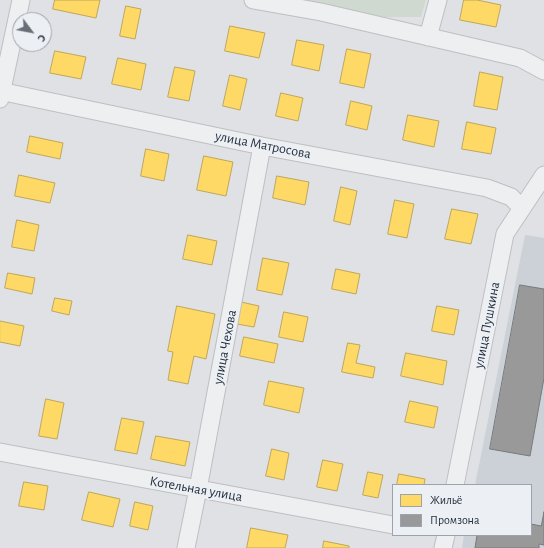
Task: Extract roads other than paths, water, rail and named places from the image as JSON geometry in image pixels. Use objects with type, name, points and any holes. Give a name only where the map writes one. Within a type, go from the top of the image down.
[{"type":"street","points":[[1,94],[21,0]]},
{"type":"street","points":[[253,0],[321,12],[520,58],[544,71]]},
{"type":"street","points":[[428,37],[438,0]]},
{"type":"street","name":"улица Матросова","points":[[1,94],[262,146],[487,188],[511,197],[522,208]]},
{"type":"street","name":"улица Чехова","points":[[186,548],[262,146]]},
{"type":"street","name":"улица Пушкина","points":[[456,484],[505,234],[544,175]]},
{"type":"street","name":"Котельная улица","points":[[0,452],[392,525]]},
{"type":"street","points":[[443,548],[446,536]]}]
